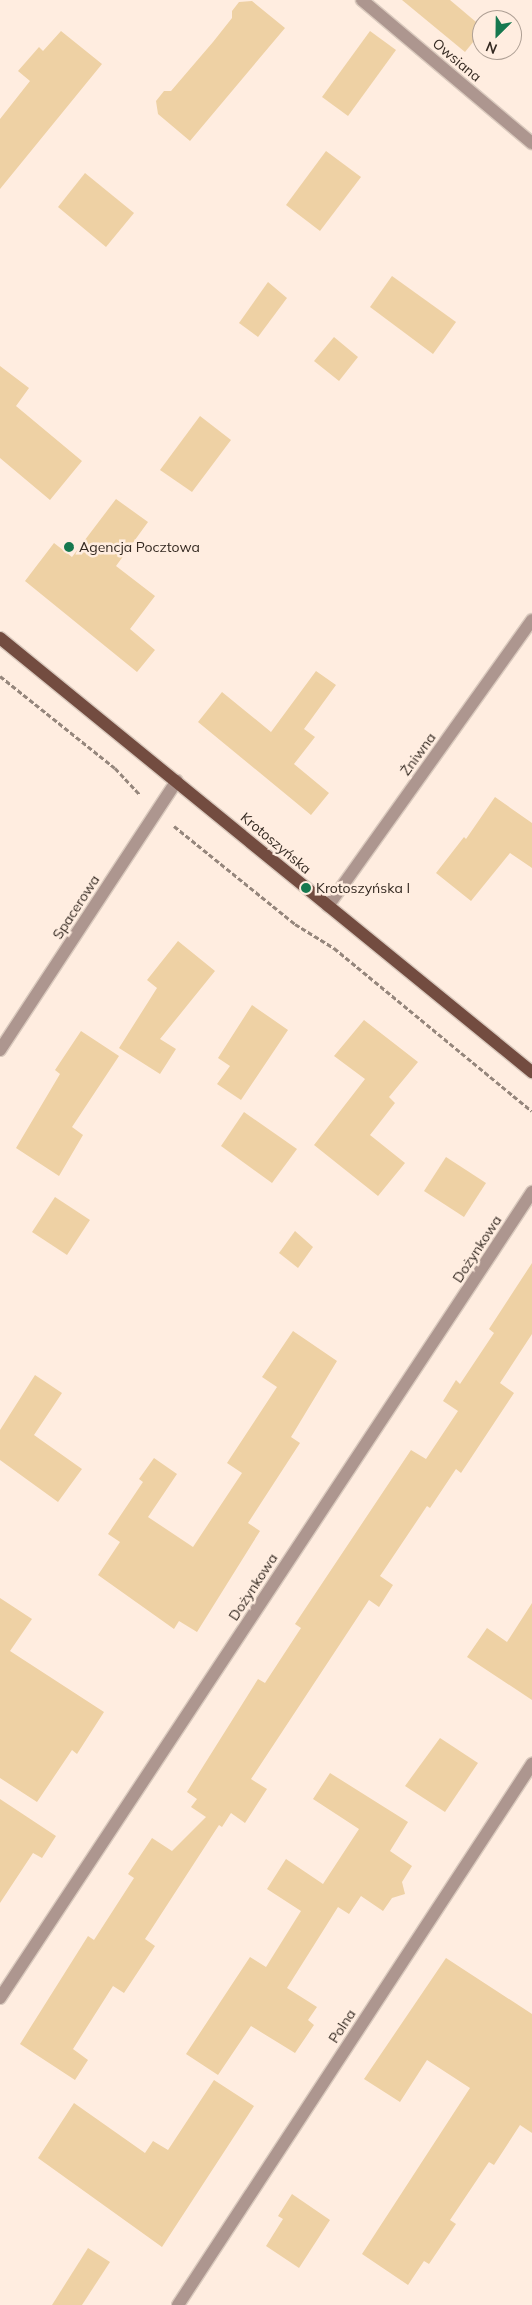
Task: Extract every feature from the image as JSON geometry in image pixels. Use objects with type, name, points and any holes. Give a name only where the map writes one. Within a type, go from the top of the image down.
[{"type":"main road","name":"Krotoszyńska","points":[[0,638],[532,1072]]},
{"type":"street","name":"Owsiana","points":[[362,0],[532,143]]},
{"type":"street","name":"Żniwna","points":[[328,906],[532,620]]},
{"type":"street","name":"Spacerowa","points":[[0,1050],[177,781]]},
{"type":"street","name":"Dożynkowa","points":[[0,1998],[532,1192]]},
{"type":"street","name":"Polna","points":[[178,2305],[532,1764]]},
{"type":"path","points":[[0,676],[115,768],[156,812],[295,924],[334,948],[532,1111]]},
{"type":"building","points":[[402,0],[450,0],[472,19],[472,43],[465,52]]},
{"type":"building","points":[[252,1],[285,28],[190,141],[158,114],[156,101],[164,91],[171,91],[213,42],[232,18],[232,11],[239,2]]},
{"type":"building","points":[[61,31],[102,64],[0,189],[0,119],[30,81],[18,71],[39,47],[43,51]]},
{"type":"building","points":[[370,31],[396,50],[348,116],[322,97]]},
{"type":"building","points":[[326,151],[361,177],[320,231],[286,205]]},
{"type":"building","points":[[85,173],[134,213],[106,247],[58,207]]},
{"type":"building","points":[[392,276],[456,322],[433,354],[370,307]]},
{"type":"building","points":[[268,282],[287,298],[258,337],[239,323]]},
{"type":"building","points":[[334,337],[358,357],[339,381],[314,361]]},
{"type":"building","points":[[0,366],[29,388],[16,406],[82,461],[50,500],[0,458]]},
{"type":"building","points":[[200,416],[231,440],[192,492],[160,470]]},
{"type":"building","points":[[116,499],[148,522],[116,566],[155,596],[130,629],[155,650],[137,672],[25,581],[54,543],[72,557]]},
{"type":"building","points":[[316,671],[336,685],[304,729],[315,737],[294,764],[329,793],[311,815],[198,722],[222,692],[271,732]]},
{"type":"building","points":[[495,797],[532,823],[532,868],[510,853],[471,901],[436,873],[464,837],[466,839]]},
{"type":"building","points":[[178,941],[215,971],[160,1039],[176,1049],[160,1074],[119,1048],[157,988],[147,980]]},
{"type":"building","points":[[252,1005],[288,1030],[241,1100],[217,1084],[230,1066],[218,1058]]},
{"type":"building","points":[[364,1020],[418,1062],[389,1097],[395,1103],[370,1135],[405,1163],[378,1196],[314,1145],[365,1079],[334,1056]]},
{"type":"building","points":[[81,1031],[119,1056],[72,1127],[83,1135],[59,1176],[16,1148],[60,1074],[55,1070]]},
{"type":"building","points":[[244,1112],[297,1149],[272,1183],[221,1146]]},
{"type":"building","points":[[446,1157],[486,1183],[464,1217],[424,1191]]},
{"type":"building","points":[[55,1197],[90,1220],[67,1255],[32,1232]]},
{"type":"building","points":[[295,1231],[313,1247],[298,1268],[279,1253]]},
{"type":"building","points":[[532,1263],[532,1334],[500,1383],[514,1393],[461,1473],[456,1469],[430,1508],[427,1506],[380,1576],[393,1585],[379,1607],[369,1600],[251,1779],[267,1789],[245,1823],[231,1813],[222,1827],[219,1825],[145,1939],[155,1946],[124,1993],[113,1986],[73,2049],[88,2060],[75,2080],[20,2044],[88,1936],[94,1940],[134,1878],[128,1874],[152,1838],[172,1851],[206,1817],[191,1807],[197,1799],[187,1792],[258,1679],[265,1683],[301,1628],[295,1624],[411,1450],[426,1459],[458,1411],[443,1401],[456,1380],[460,1384],[494,1333],[489,1329]]},
{"type":"building","points":[[293,1331],[337,1361],[291,1437],[300,1443],[248,1523],[260,1531],[197,1632],[179,1621],[174,1629],[98,1575],[120,1542],[108,1534],[143,1482],[139,1479],[154,1458],[177,1474],[148,1517],[193,1547],[242,1473],[227,1463],[277,1387],[262,1377]]},
{"type":"building","points":[[35,1375],[62,1393],[34,1435],[82,1469],[58,1502],[0,1460],[0,1430]]},
{"type":"building","points":[[0,1598],[32,1619],[10,1651],[104,1712],[77,1754],[72,1750],[37,1802],[0,1778]]},
{"type":"building","points":[[532,1603],[532,1700],[467,1657],[487,1628],[507,1642]]},
{"type":"building","points":[[440,1738],[478,1763],[445,1812],[405,1786]]},
{"type":"building","points":[[330,1773],[408,1822],[390,1851],[412,1866],[402,1882],[405,1894],[392,1898],[383,1911],[361,1896],[349,1914],[338,1907],[287,1988],[317,2007],[308,2020],[314,2025],[295,2053],[251,2026],[218,2075],[186,2054],[250,1957],[266,1967],[301,1911],[267,1889],[286,1859],[323,1884],[359,1829],[313,1799]]},
{"type":"building","points":[[0,1799],[56,1836],[42,1858],[33,1853],[0,1903]]},
{"type":"building","points":[[446,1958],[532,2014],[532,2133],[520,2125],[494,2165],[489,2162],[450,2220],[456,2224],[429,2264],[424,2261],[408,2285],[362,2254],[470,2088],[427,2060],[400,2102],[364,2079]]},
{"type":"building","points":[[214,2080],[254,2106],[162,2247],[38,2158],[74,2103],[145,2153],[153,2141],[168,2150]]},
{"type":"building","points":[[292,2194],[330,2220],[299,2268],[266,2246],[283,2219],[278,2216]]},
{"type":"building","points":[[88,2248],[110,2262],[82,2305],[52,2305]]},
{"type":"place","name":"Agencja Pocztowa","points":[[69,547]]},
{"type":"place","name":"Krotoszyńska I","points":[[306,888]]}]
